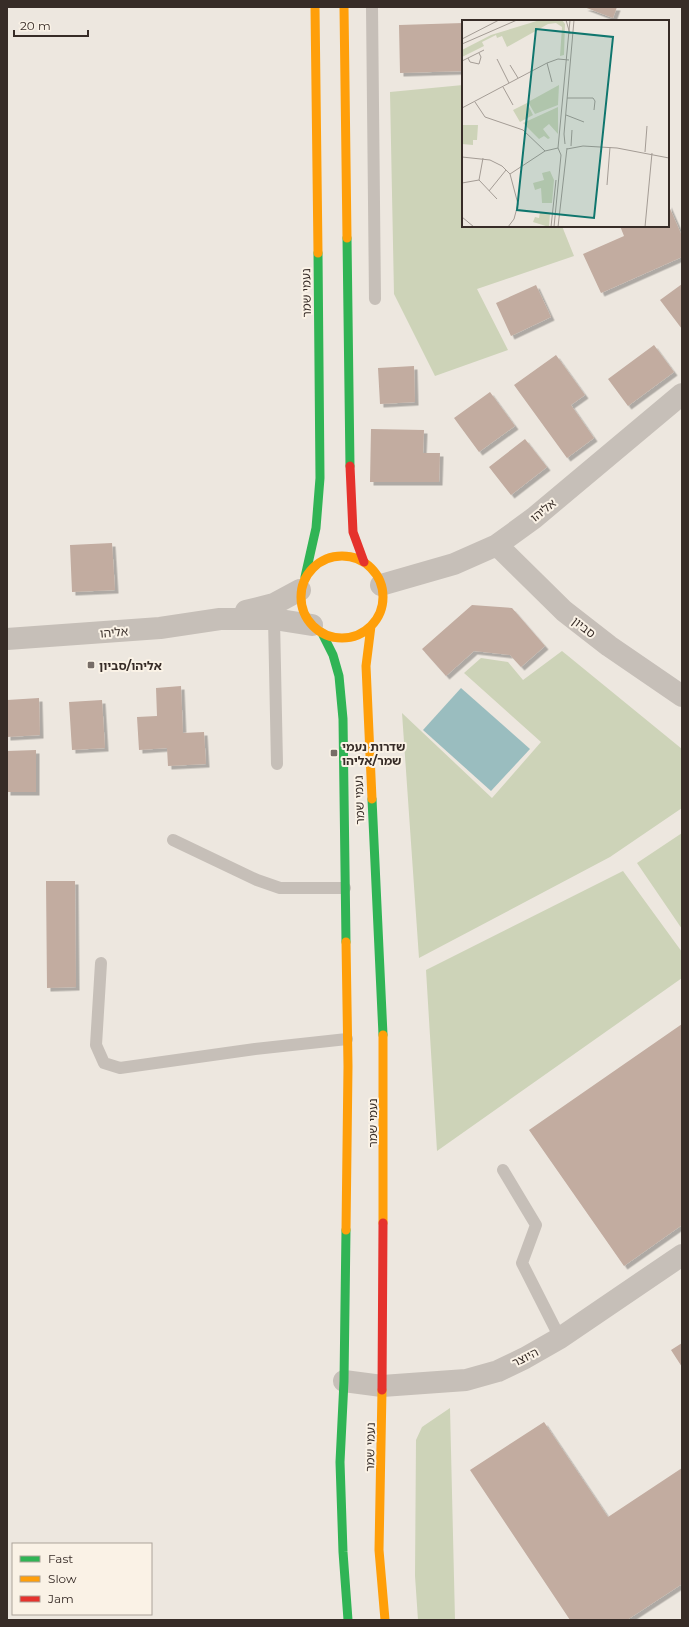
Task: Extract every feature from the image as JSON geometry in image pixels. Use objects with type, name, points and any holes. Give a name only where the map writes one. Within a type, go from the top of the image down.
[{"type":"street","name":"נעמי שמר","points":[[303,583],[312,555],[320,478],[315,7]]},
{"type":"street","points":[[344,7],[350,486],[352,528],[358,552],[364,562]]},
{"type":"street","name":"אליהו","points":[[381,584],[454,564],[497,545],[534,518],[682,394]]},
{"type":"street","name":"סביון","points":[[497,545],[564,611],[609,646],[682,696]]},
{"type":"street","points":[[343,555],[353,557],[364,562],[372,568],[381,584],[383,596],[382,607],[378,617],[371,626],[360,634],[348,638],[335,638],[317,629],[304,615],[300,603],[303,583],[312,568],[332,557],[343,555]]},
{"type":"street","name":"אליהו","points":[[7,639],[160,628],[220,619],[274,604],[303,583]]},
{"type":"street","name":"אליהו","points":[[220,619],[274,619],[317,629]]},
{"type":"street","name":"נעמי שמר","points":[[371,626],[366,666],[384,1066],[382,1386],[379,1550],[385,1620]]},
{"type":"street","name":"נעמי שמר","points":[[317,629],[333,655],[339,676],[343,719],[347,1039],[344,1381],[340,1462],[343,1552],[348,1620]]},
{"type":"street","name":"היוצר","points":[[344,1381],[382,1386],[466,1380],[498,1371],[525,1358],[560,1338],[682,1255]]},
{"type":"lane","points":[[372,7],[375,298]]},
{"type":"lane","points":[[274,619],[277,764]]},
{"type":"lane","points":[[173,840],[257,880],[280,888],[346,888]]},
{"type":"lane","points":[[101,963],[96,1045],[104,1063],[120,1068],[255,1049],[347,1039]]},
{"type":"lane","points":[[503,1170],[536,1225],[522,1263],[560,1338]]},
{"type":"green space","points":[[462,85],[462,227],[562,227],[574,256],[477,289],[508,350],[435,376],[394,294],[390,92]]},
{"type":"green space","points":[[562,651],[682,749],[682,808],[610,857],[419,958],[402,713],[492,798],[541,742],[464,673],[481,658],[508,662],[523,680]]},
{"type":"green space","points":[[682,833],[682,929],[637,863]]},
{"type":"green space","points":[[623,871],[682,952],[682,978],[437,1151],[426,970]]},
{"type":"green space","points":[[450,1408],[455,1620],[418,1620],[415,1576],[416,1440],[422,1427]]},
{"type":"water","points":[[461,688],[530,749],[491,791],[423,730]]},
{"type":"building","points":[[584,7],[617,7],[613,18]]},
{"type":"building","points":[[462,23],[462,71],[400,73],[399,25]]},
{"type":"building","points":[[669,206],[682,236],[682,257],[601,293],[583,254],[624,236],[620,227],[669,227]]},
{"type":"building","points":[[682,284],[682,329],[660,300]]},
{"type":"building","points":[[536,285],[551,317],[511,336],[496,303]]},
{"type":"building","points":[[654,345],[674,372],[628,406],[608,379]]},
{"type":"building","points":[[556,355],[585,395],[571,405],[594,438],[567,458],[514,385]]},
{"type":"building","points":[[414,366],[415,402],[380,404],[378,368]]},
{"type":"building","points":[[490,392],[515,426],[479,452],[454,418]]},
{"type":"building","points":[[371,429],[424,430],[423,453],[440,453],[439,482],[370,482]]},
{"type":"building","points":[[525,439],[547,467],[511,495],[489,467]]},
{"type":"building","points":[[112,543],[115,590],[72,592],[70,545]]},
{"type":"building","points":[[472,605],[512,608],[545,646],[521,667],[510,655],[474,651],[446,676],[422,649]]},
{"type":"building","points":[[181,686],[183,733],[204,732],[206,764],[168,766],[167,748],[139,750],[137,717],[157,716],[156,688]]},
{"type":"building","points":[[39,698],[40,735],[7,737],[7,700]]},
{"type":"building","points":[[102,700],[105,748],[72,750],[69,702]]},
{"type":"building","points":[[36,750],[36,792],[7,792],[7,751]]},
{"type":"building","points":[[46,881],[75,881],[76,987],[47,988]]},
{"type":"building","points":[[682,1024],[682,1225],[624,1266],[529,1130]]},
{"type":"building","points":[[682,1343],[682,1367],[671,1350]]},
{"type":"building","points":[[544,1422],[608,1517],[682,1468],[682,1584],[627,1620],[570,1620],[470,1470]]},
{"type":"traffic: fast","points":[[347,238],[350,466]]},
{"type":"traffic: fast","points":[[305,577],[316,528],[320,478],[318,253]]},
{"type":"traffic: fast","points":[[322,633],[333,655],[339,676],[343,719],[346,942]]},
{"type":"traffic: fast","points":[[372,799],[383,1035]]},
{"type":"traffic: fast","points":[[346,1230],[344,1381],[340,1462],[343,1552],[348,1620]]},
{"type":"traffic: slow","points":[[315,7],[318,253]]},
{"type":"traffic: slow","points":[[344,7],[347,238]]},
{"type":"traffic: slow","points":[[342,556],[358,559],[371,568],[380,581],[383,597],[380,613],[371,626],[358,635],[342,638],[326,635],[313,626],[304,613],[301,597],[304,581],[313,568],[326,559],[342,556]]},
{"type":"traffic: slow","points":[[371,626],[366,666],[372,799]]},
{"type":"traffic: slow","points":[[346,942],[348,1066],[346,1230]]},
{"type":"traffic: slow","points":[[383,1035],[383,1223]]},
{"type":"traffic: slow","points":[[382,1390],[379,1550],[385,1620]]},
{"type":"traffic: jam","points":[[350,466],[353,532],[364,562]]},
{"type":"traffic: jam","points":[[382,1390],[383,1223]]},
{"type":"place","name":"אליהו/סביון","points":[[91,665]]},
{"type":"place","name":"שדרות נעמי שמר/אליהו","points":[[334,753]]}]
